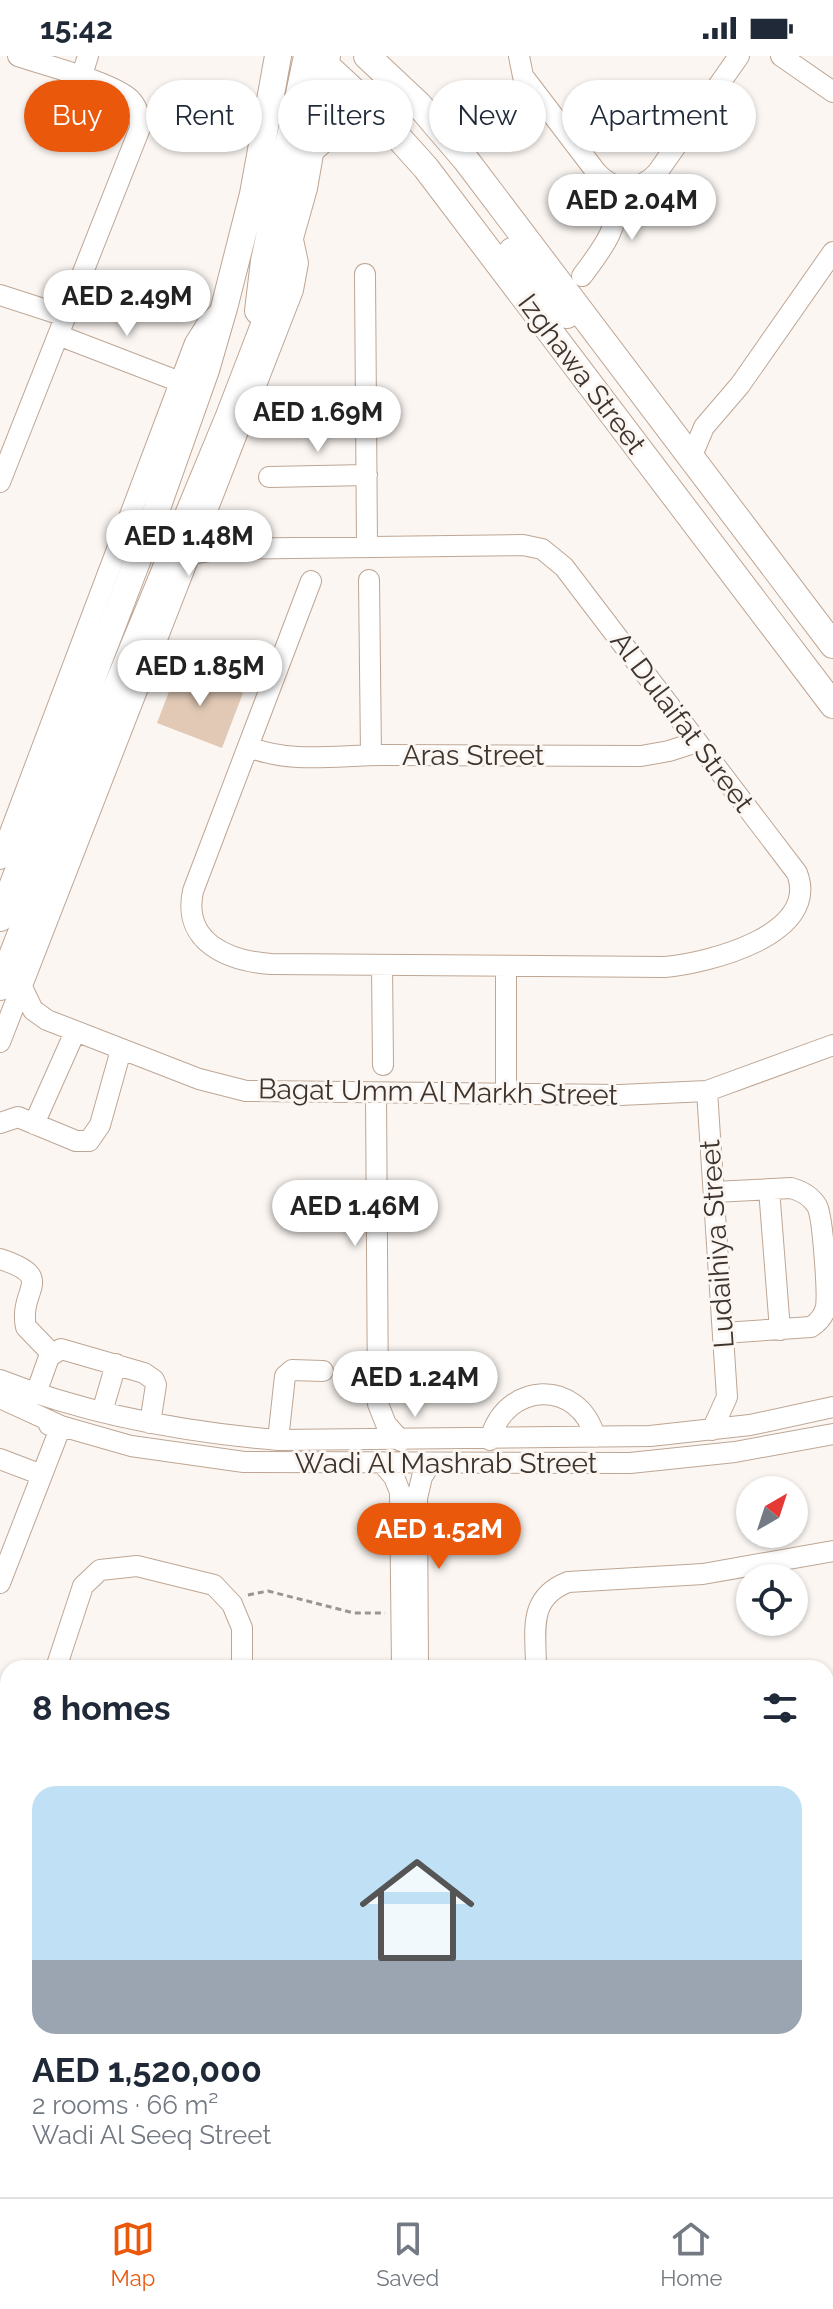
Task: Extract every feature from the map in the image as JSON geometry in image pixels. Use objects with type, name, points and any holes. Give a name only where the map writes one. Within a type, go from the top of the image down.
[{"type":"main road","points":[[258,56],[273,90]]},
{"type":"main road","points":[[0,918],[186,432],[224,308],[250,208],[278,56]]},
{"type":"main road","name":"Izghawa Street","points":[[367,56],[393,80]]},
{"type":"main road","points":[[385,56],[396,80]]},
{"type":"main road","points":[[320,80],[322,57]]},
{"type":"main road","points":[[322,57],[376,88],[420,133],[551,301],[603,339]]},
{"type":"main road","points":[[258,343],[261,281],[322,57]]},
{"type":"main road","name":"Izghawa Street","points":[[322,57],[345,80]]},
{"type":"main road","name":"Izghawa Street","points":[[413,102],[466,160],[833,645]]},
{"type":"main road","points":[[11,987],[108,708],[258,343],[292,235],[311,152]]},
{"type":"main road","name":"Izghawa Street","points":[[410,152],[443,191],[833,705]]},
{"type":"main road","points":[[108,708],[121,734]]},
{"type":"main road","points":[[0,866],[30,839]]},
{"type":"street","points":[[0,482],[140,128],[138,110],[127,96],[18,56]]},
{"type":"street","points":[[81,78],[88,56]]},
{"type":"street","points":[[519,56],[523,76],[597,173],[603,180],[618,187],[636,187],[657,173],[739,56]]},
{"type":"street","points":[[781,56],[833,92]]},
{"type":"street","points":[[582,276],[615,226],[618,187]]},
{"type":"street","points":[[2,1038],[11,987],[121,734],[293,290],[298,263],[292,235]]},
{"type":"street","points":[[691,458],[709,420],[740,385],[833,252]]},
{"type":"street","points":[[365,274],[367,547]]},
{"type":"street","points":[[0,295],[180,382]]},
{"type":"street","points":[[0,859],[180,382],[200,333],[224,308]]},
{"type":"street","points":[[667,425],[689,427],[709,420]]},
{"type":"street","points":[[269,477],[367,475]]},
{"type":"street","points":[[205,521],[232,549]]},
{"type":"street","name":"Al Dulaifat Street","points":[[192,554],[232,549],[523,545],[550,554],[564,567],[797,873],[801,893],[792,915],[784,924],[757,941],[682,965],[256,963],[222,952],[197,932],[191,920],[193,891],[311,581]]},
{"type":"street","points":[[369,580],[371,755]]},
{"type":"street","name":"Aras Street","points":[[249,747],[285,757],[641,756],[697,742]]},
{"type":"street","points":[[382,965],[383,1065]]},
{"type":"street","points":[[506,966],[506,1094]]},
{"type":"street","name":"Bagat Umm Al Markh Street","points":[[11,987],[47,1020],[199,1079],[246,1091],[620,1095],[707,1091],[833,1045]]},
{"type":"street","points":[[2,1038],[23,1022],[47,1020]]},
{"type":"street","points":[[34,1124],[75,1032]]},
{"type":"street","points":[[0,1123],[18,1117],[76,1141],[89,1141],[100,1125],[121,1050]]},
{"type":"street","name":"Ludaihiya Street","points":[[707,1091],[727,1397],[712,1430]]},
{"type":"street","points":[[376,1093],[378,1404],[386,1424],[401,1441]]},
{"type":"street","points":[[769,1189],[780,1330]]},
{"type":"street","points":[[714,1192],[799,1190],[813,1200],[820,1214],[826,1299],[824,1312],[811,1327],[723,1333]]},
{"type":"street","points":[[0,1259],[23,1267],[31,1274],[33,1285],[25,1310],[26,1327],[52,1354]]},
{"type":"street","points":[[52,1354],[67,1350],[144,1373],[154,1380],[156,1391],[150,1423]]},
{"type":"street","points":[[39,1385],[52,1354]]},
{"type":"street","points":[[94,1410],[116,1364]]},
{"type":"street","name":"Wadi Al Mashrab Street","points":[[0,1368],[94,1410]]},
{"type":"street","points":[[278,1440],[285,1376],[292,1370],[323,1371]]},
{"type":"street","name":"Wadi Al Mashrab Street","points":[[0,1380],[63,1403],[150,1423],[234,1437],[278,1440],[650,1436],[750,1425],[833,1407]]},
{"type":"street","points":[[490,1440],[503,1412],[518,1400],[536,1394],[555,1395],[573,1404],[587,1417],[595,1437]]},
{"type":"street","points":[[727,1397],[750,1425]]},
{"type":"street","name":"Wadi Al Mashrab Street","points":[[0,1398],[61,1426],[131,1446],[244,1462],[630,1463],[735,1452],[833,1434]]},
{"type":"street","points":[[351,1441],[368,1425],[378,1404]]},
{"type":"street","name":"Wadi Al Mashrab Street","points":[[0,1408],[45,1424],[61,1426]]},
{"type":"street","points":[[0,1583],[61,1426]]},
{"type":"street","points":[[0,1459],[42,1475]]},
{"type":"street","points":[[383,1464],[394,1477],[400,1492],[402,1660]]},
{"type":"street","points":[[418,1660],[417,1498],[422,1477],[430,1464]]},
{"type":"street","points":[[536,1660],[539,1605],[556,1586],[568,1582],[703,1574],[833,1551]]},
{"type":"street","points":[[59,1660],[83,1586],[100,1570],[137,1566],[214,1585],[232,1604],[242,1628],[242,1660]]},
{"type":"path","points":[[232,1604],[249,1595],[268,1591],[354,1613],[401,1613]]},
{"type":"building","points":[[178,668],[243,693],[222,748],[157,723]]}]
